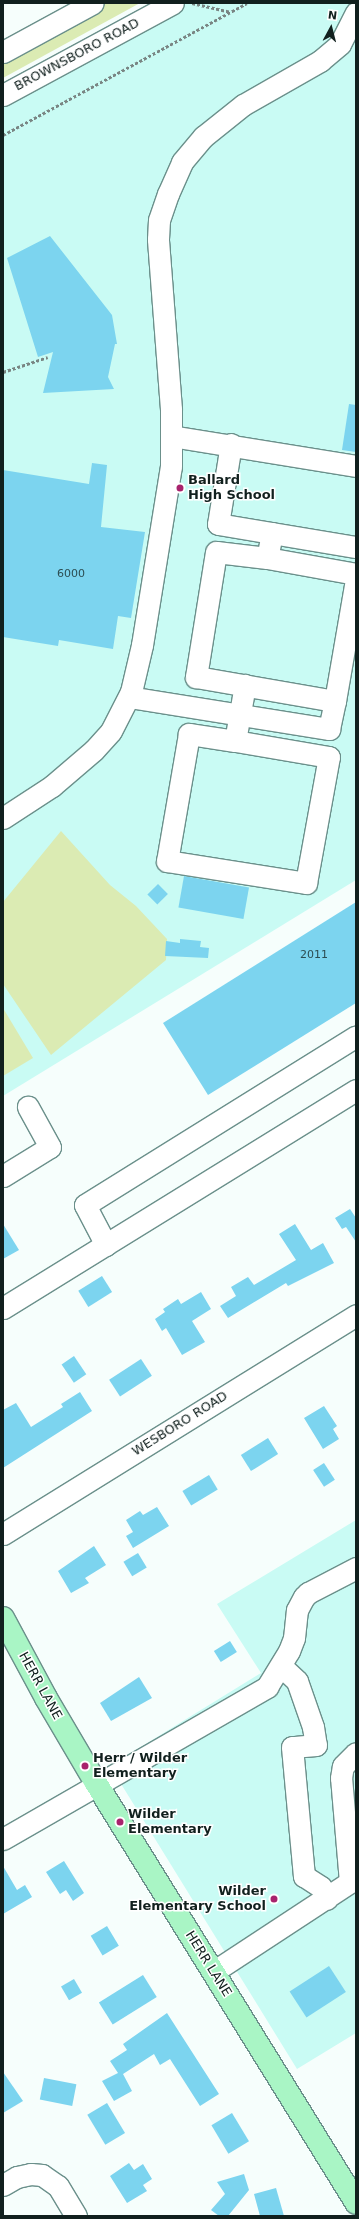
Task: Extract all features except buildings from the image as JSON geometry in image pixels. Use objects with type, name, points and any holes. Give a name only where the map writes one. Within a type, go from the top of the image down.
[{"type":"main road","name":"HERR LANE","points":[[3,1618],[46,1698],[96,1783],[356,2203]]},
{"type":"street","points":[[3,52],[93,3]]},
{"type":"street","name":"BROWNSBORO ROAD","points":[[3,95],[173,3]]},
{"type":"street","points":[[3,818],[42,794],[94,750],[111,731],[129,697],[142,645],[169,482],[171,436],[158,239],[159,220],[168,194],[182,162],[203,137],[243,105],[320,61],[340,44],[355,19]]},
{"type":"street","points":[[171,436],[231,444],[356,466]]},
{"type":"street","points":[[231,444],[218,524],[356,547]]},
{"type":"street","points":[[267,558],[272,533]]},
{"type":"street","points":[[335,701],[196,677],[216,552],[267,558],[356,574]]},
{"type":"street","points":[[129,697],[329,729],[356,579]]},
{"type":"street","points":[[235,741],[245,685]]},
{"type":"street","points":[[189,734],[235,741],[329,757],[306,883],[167,861],[189,734]]},
{"type":"street","points":[[106,1245],[85,1205],[356,1036]]},
{"type":"street","points":[[3,1308],[356,1090]]},
{"type":"street","points":[[3,1176],[50,1147],[28,1107]]},
{"type":"street","name":"WESBORO ROAD","points":[[3,1534],[356,1315]]},
{"type":"street","points":[[3,1838],[96,1783],[266,1687],[281,1666],[292,1644],[297,1610],[304,1598],[308,1593],[356,1568]]},
{"type":"street","points":[[281,1666],[296,1681],[313,1727],[316,1745],[292,1747],[304,1876],[321,1887],[327,1899]]},
{"type":"street","points":[[213,1972],[327,1899],[353,1880],[341,1778],[343,1766],[356,1754]]},
{"type":"street","points":[[3,2185],[17,2177],[31,2174],[42,2174],[58,2186],[76,2216]]},
{"type":"path","points":[[192,3],[231,12]]},
{"type":"path","points":[[3,135],[247,3]]},
{"type":"path","points":[[3,372],[48,357]]},
{"type":"shaded area","name":"Ballard High School","points":[[174,3],[356,3],[356,880],[3,1096],[3,95]]},
{"type":"shaded area","name":"Wilder Elementary School","points":[[356,1520],[356,2033],[297,2069],[110,1766],[261,1673],[217,1604]]},
{"type":"green space","points":[[98,3],[140,3],[3,78],[3,56]]},
{"type":"green space","points":[[61,831],[110,885],[136,906],[167,939],[166,960],[51,1055],[3,984],[3,902]]},
{"type":"green space","points":[[3,1008],[33,1058],[3,1076]]},
{"type":"place","name":"Ballard High School","points":[[180,488]]},
{"type":"place","name":"Herr / Wilder Elementary","points":[[85,1766]]},
{"type":"place","name":"Wilder Elementary","points":[[120,1822]]},
{"type":"place","name":"Wilder Elementary School","points":[[274,1899]]}]
